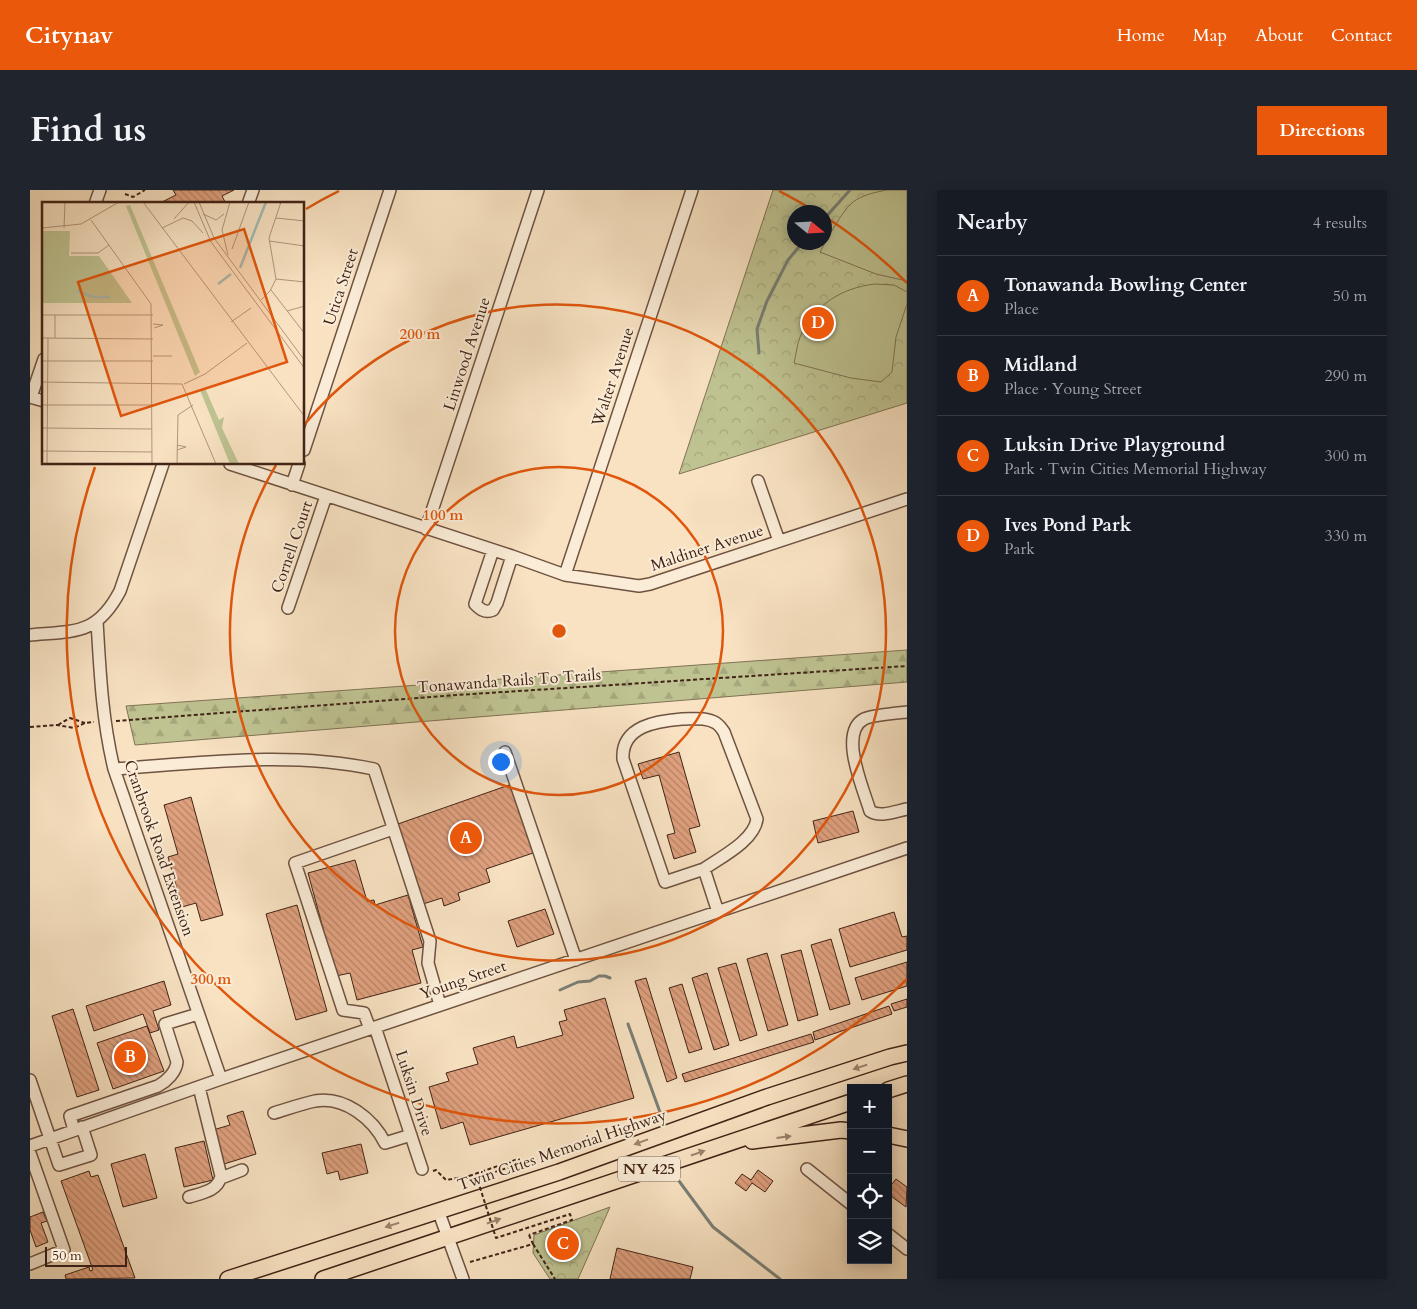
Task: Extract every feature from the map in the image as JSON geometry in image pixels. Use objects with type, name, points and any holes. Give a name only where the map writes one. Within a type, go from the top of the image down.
[{"type":"main road","name":"Twin Cities Memorial Highway","points":[[228,1279],[559,1172],[740,1107],[907,1051]]},
{"type":"main road","points":[[892,1089],[907,1084]]},
{"type":"main road","name":"NY 425","points":[[323,1279],[847,1103]]},
{"type":"main road","points":[[718,1146],[847,1131]]},
{"type":"main road","points":[[892,1135],[907,1139]]},
{"type":"street","points":[[96,202],[100,190]]},
{"type":"street","points":[[249,202],[253,190]]},
{"type":"street","name":"Utica Street","points":[[305,447],[390,190]]},
{"type":"street","name":"Linwood Avenue","points":[[426,529],[538,190]]},
{"type":"street","name":"Walter Avenue","points":[[565,575],[692,190]]},
{"type":"street","points":[[31,397],[42,365]]},
{"type":"street","points":[[30,635],[86,628],[97,622],[113,604],[120,590],[163,465]]},
{"type":"street","name":"Maldiner Avenue","points":[[233,465],[565,575],[639,586],[907,499]]},
{"type":"street","points":[[292,485],[299,465]]},
{"type":"street","points":[[758,481],[779,542]]},
{"type":"street","name":"Cornell Court","points":[[288,608],[326,496]]},
{"type":"street","points":[[494,550],[476,604],[480,609],[487,612],[493,610],[497,603],[512,556]]},
{"type":"street","name":"Cranbrook Road Extension","points":[[97,622],[103,711],[114,769],[220,1079]]},
{"type":"street","points":[[907,712],[865,718],[857,725],[852,737],[853,755],[870,811],[875,814],[885,814],[907,809]]},
{"type":"street","points":[[701,718],[717,724],[724,732],[758,819],[756,826],[749,836],[704,869],[665,882],[623,759],[622,748],[628,739],[636,731],[660,721],[701,718]]},
{"type":"street","points":[[505,752],[576,960]]},
{"type":"street","points":[[114,769],[272,760],[318,761],[350,764],[374,769],[430,941],[428,963],[440,1005]]},
{"type":"street","points":[[373,1028],[364,1013],[343,1010],[295,863],[393,829]]},
{"type":"street","name":"Young Street","points":[[30,1146],[220,1079],[907,848]]},
{"type":"street","points":[[704,869],[718,912]]},
{"type":"street","points":[[30,1080],[59,1165],[91,1155],[70,1116],[165,1082],[177,1066],[177,1062],[164,1024],[198,1014]]},
{"type":"street","name":"Luksin Drive","points":[[373,1028],[425,1171]]},
{"type":"street","points":[[198,1087],[220,1178]]},
{"type":"street","points":[[274,1114],[317,1101],[331,1101],[342,1104],[362,1115],[379,1131],[385,1143],[411,1135]]},
{"type":"street","points":[[30,1153],[64,1250],[30,1264]]},
{"type":"street","points":[[806,1169],[847,1201]]},
{"type":"street","points":[[189,1197],[214,1189],[220,1178],[242,1170]]},
{"type":"street","points":[[438,1210],[463,1279]]},
{"type":"street","points":[[892,1237],[907,1249]]},
{"type":"path","points":[[125,194],[133,197],[145,190]]},
{"type":"path","name":"Tonawanda Rails To Trails","points":[[112,721],[466,694],[907,666]]},
{"type":"path","points":[[57,725],[70,718],[85,723]]},
{"type":"path","points":[[30,727],[57,725],[74,728],[85,723],[97,722]]},
{"type":"path","points":[[425,1171],[436,1170],[446,1180],[469,1176],[518,1159],[519,1164],[477,1178],[496,1238],[570,1214],[572,1220],[529,1235],[555,1279]]},
{"type":"path","points":[[470,1262],[533,1244]]},
{"type":"green space","points":[[773,190],[907,190],[907,403],[679,474]]},
{"type":"green space","points":[[887,190],[907,190],[907,281],[876,274],[820,252],[821,250],[832,250],[832,231],[848,206],[874,193]]},
{"type":"green space","points":[[875,284],[894,285],[907,292],[907,304],[896,337],[892,372],[881,382],[851,378],[794,363],[800,337],[821,307],[851,289]]},
{"type":"green space","points":[[907,650],[907,682],[135,745],[126,706]]},
{"type":"green space","points":[[610,1207],[578,1279],[550,1279],[533,1253],[534,1235]]},
{"type":"building","points":[[173,190],[234,190],[222,196],[225,202],[162,202],[176,195]]},
{"type":"building","points":[[679,752],[700,826],[689,829],[696,852],[674,859],[667,835],[675,833],[659,775],[643,779],[638,764]]},
{"type":"building","points":[[512,784],[536,852],[486,869],[490,882],[458,893],[460,900],[444,906],[442,898],[423,904],[395,825]]},
{"type":"building","points":[[191,797],[223,915],[201,921],[196,903],[182,907],[168,857],[178,854],[164,805]]},
{"type":"building","points":[[853,811],[859,832],[818,843],[813,821]]},
{"type":"building","points":[[355,860],[367,901],[374,900],[375,905],[408,895],[423,947],[412,950],[421,983],[357,1000],[350,973],[336,976],[308,873]]},
{"type":"building","points":[[297,905],[327,1011],[296,1020],[266,914]]},
{"type":"building","points":[[545,909],[554,934],[517,947],[508,921]]},
{"type":"building","points":[[894,912],[902,937],[907,936],[907,950],[850,967],[839,929]]},
{"type":"building","points":[[831,939],[850,1004],[830,1010],[811,945]]},
{"type":"building","points":[[801,950],[818,1015],[798,1021],[781,955]]},
{"type":"building","points":[[767,953],[788,1025],[768,1031],[747,959]]},
{"type":"building","points":[[907,962],[907,986],[862,1000],[855,978]]},
{"type":"building","points":[[736,963],[757,1035],[740,1041],[718,968]]},
{"type":"building","points":[[707,973],[729,1045],[714,1050],[692,978]]},
{"type":"building","points":[[646,978],[677,1078],[667,1082],[635,981]]},
{"type":"building","points":[[164,981],[171,1005],[153,1011],[159,1030],[150,1033],[143,1014],[94,1031],[86,1006]]},
{"type":"building","points":[[682,984],[702,1049],[689,1053],[669,988]]},
{"type":"building","points":[[605,998],[634,1098],[470,1145],[463,1122],[441,1129],[429,1087],[449,1081],[446,1073],[478,1064],[473,1048],[514,1036],[517,1048],[563,1035],[559,1022],[567,1020],[564,1010]]},
{"type":"building","points":[[907,999],[907,1007],[894,1011],[891,1004]]},
{"type":"building","points":[[889,1006],[892,1014],[815,1040],[813,1032]]},
{"type":"building","points":[[73,1009],[99,1090],[77,1097],[52,1016]]},
{"type":"building","points":[[147,1026],[164,1071],[113,1089],[97,1043]]},
{"type":"building","points":[[811,1034],[814,1042],[685,1082],[682,1074]]},
{"type":"building","points":[[243,1111],[256,1154],[224,1164],[213,1130],[230,1125],[227,1116]]},
{"type":"building","points":[[204,1141],[213,1180],[184,1187],[175,1148]]},
{"type":"building","points":[[361,1144],[368,1173],[340,1180],[338,1171],[327,1174],[322,1153]]},
{"type":"building","points":[[145,1154],[157,1198],[123,1207],[111,1164]]},
{"type":"building","points":[[758,1170],[773,1181],[765,1192],[752,1183],[746,1191],[735,1183],[742,1174],[751,1180]]},
{"type":"building","points":[[89,1171],[91,1177],[98,1175],[135,1278],[66,1279],[65,1275],[89,1267],[90,1271],[93,1270],[61,1181]]},
{"type":"building","points":[[896,1179],[907,1187],[906,1207],[892,1197],[892,1184]]},
{"type":"building","points":[[43,1212],[47,1221],[41,1223],[48,1242],[36,1247],[30,1230],[30,1217]]},
{"type":"building","points":[[617,1248],[693,1267],[690,1279],[610,1279]]},
{"type":"waterway","points":[[832,210],[850,190]]},
{"type":"waterway","points":[[759,353],[757,329],[767,301],[788,260],[796,250]]},
{"type":"waterway","points":[[560,990],[578,982],[590,981],[599,976],[610,978]]},
{"type":"waterway","points":[[628,1024],[661,1115]]},
{"type":"waterway","points":[[679,1181],[713,1227],[780,1279]]},
{"type":"place","name":"Ives Pond Park","points":[[818,323]]},
{"type":"place","name":"Tonawanda Bowling Center","points":[[466,838]]},
{"type":"place","name":"Midland","points":[[130,1057]]},
{"type":"place","name":"Luksin Drive Playground","points":[[563,1244]]}]
